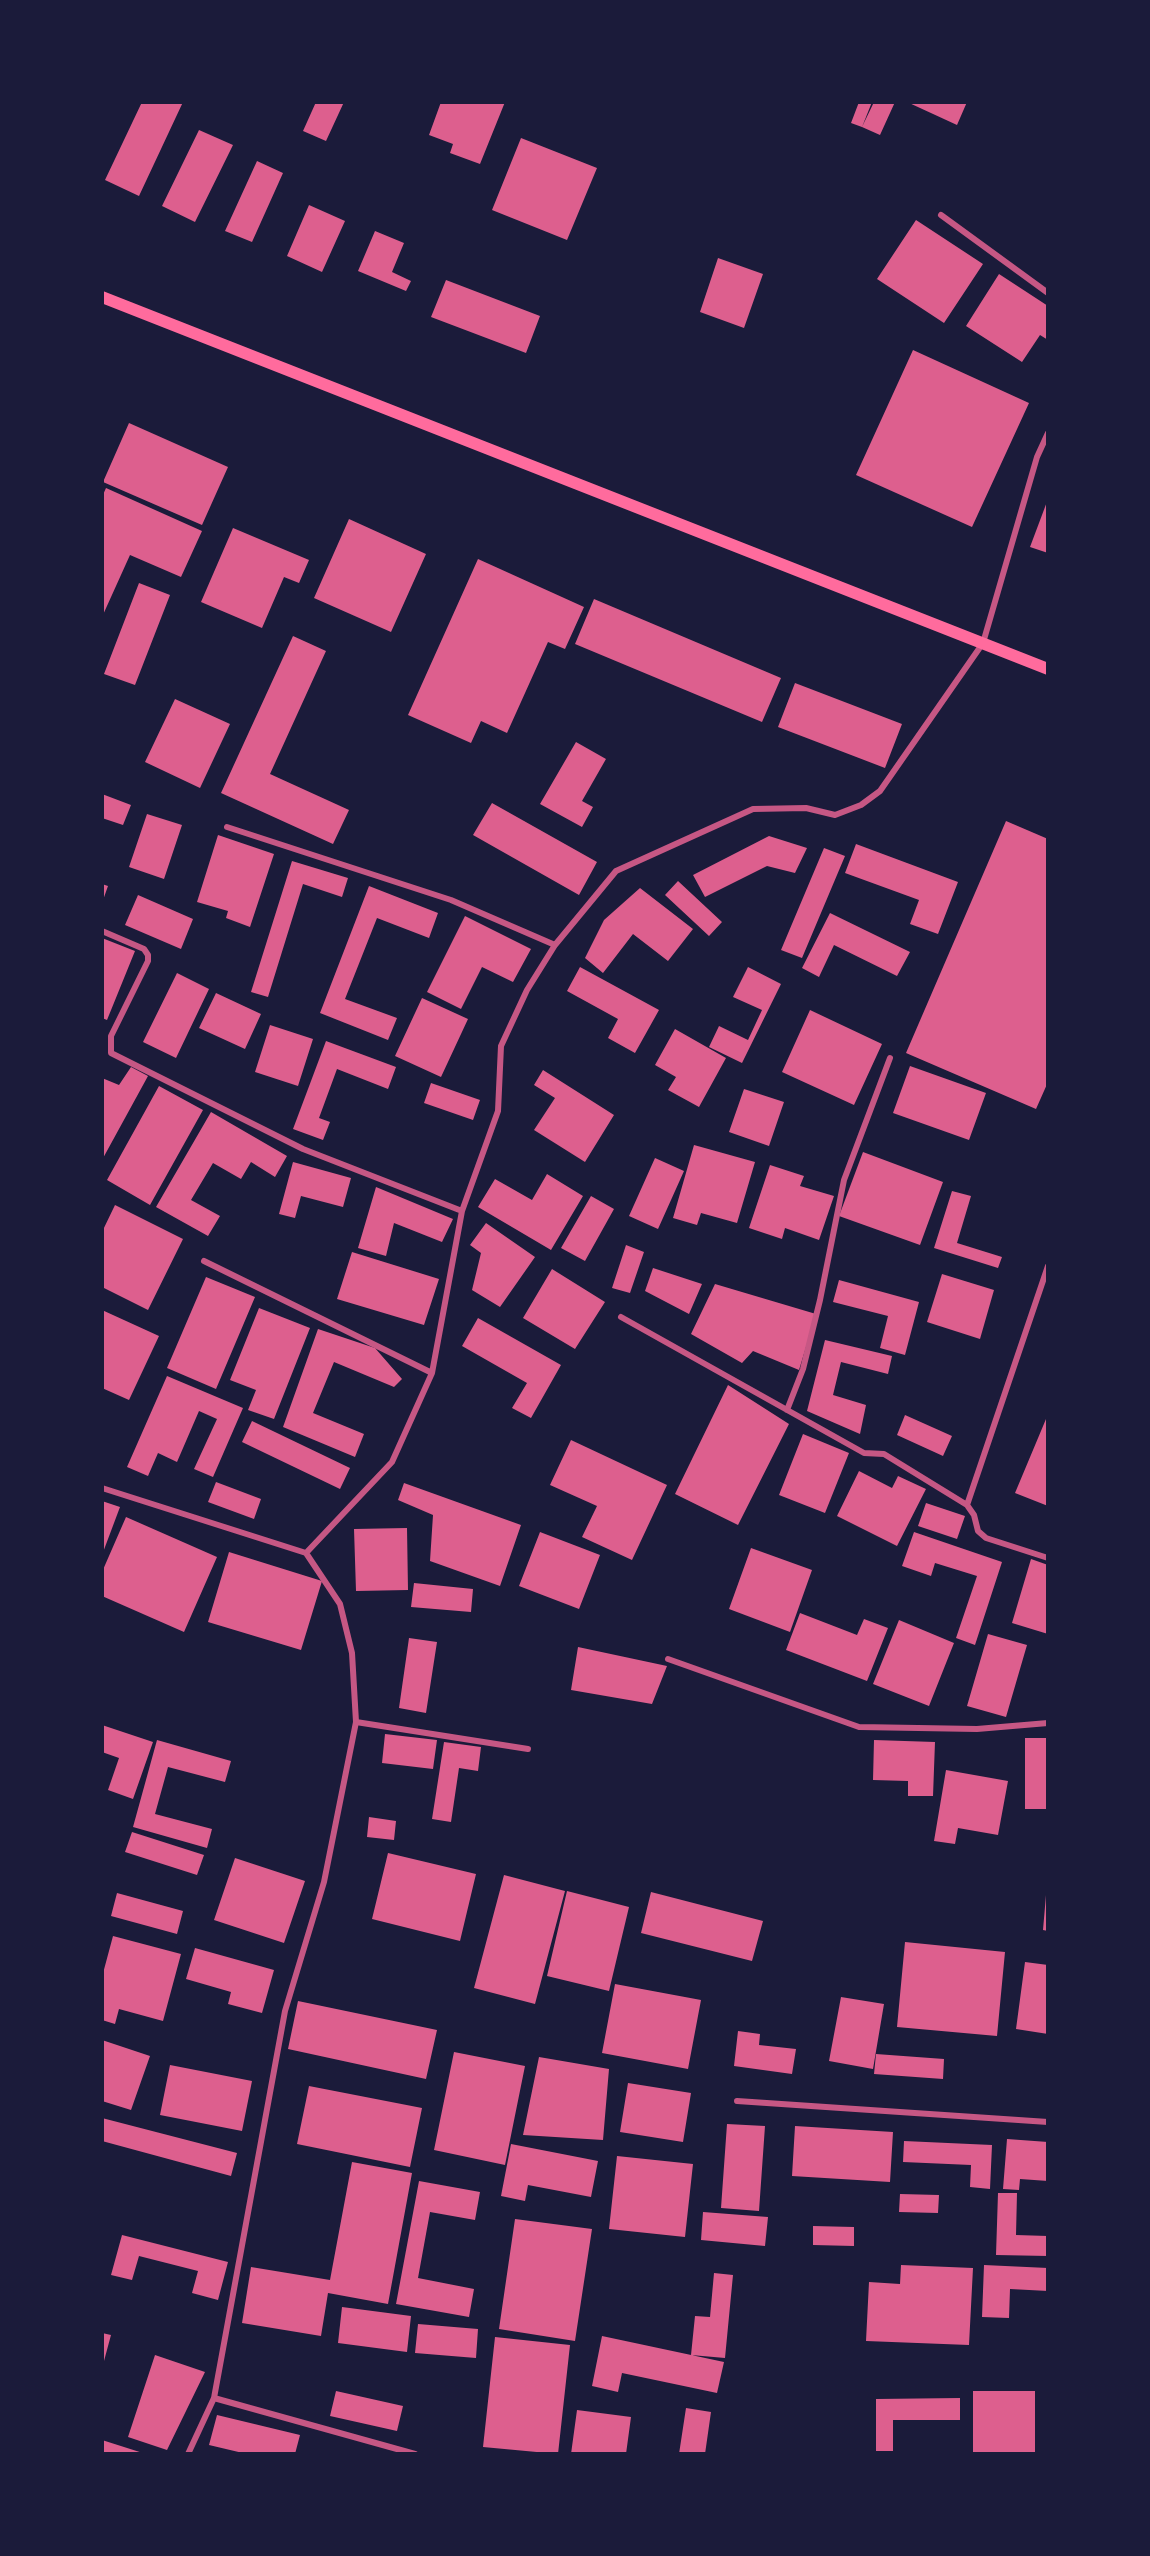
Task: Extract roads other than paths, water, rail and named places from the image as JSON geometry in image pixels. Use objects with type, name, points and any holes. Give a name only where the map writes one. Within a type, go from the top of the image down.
[{"type":"main road","points":[[102,297],[1048,669]]},
{"type":"street","points":[[940,215],[1048,293]]},
{"type":"street","points":[[306,1553],[392,1462],[432,1373],[462,1211],[498,1111],[501,1046],[527,990],[555,945],[616,871],[753,809],[806,808],[835,815],[861,805],[880,791],[983,643],[1037,457],[1048,433]]},
{"type":"street","points":[[227,827],[451,900],[555,945]]},
{"type":"street","points":[[102,931],[144,949],[148,955],[148,961],[111,1036],[111,1053],[303,1149],[462,1211]]},
{"type":"street","points":[[787,1410],[803,1369],[820,1300],[844,1180],[890,1058]]},
{"type":"street","points":[[204,1261],[432,1373]]},
{"type":"street","points":[[968,1505],[1048,1266]]},
{"type":"street","points":[[621,1317],[864,1453],[884,1454],[968,1505],[974,1515],[978,1531],[986,1538],[1048,1558]]},
{"type":"street","points":[[102,1488],[306,1553],[340,1604],[352,1653],[356,1722],[324,1882],[285,2011],[214,2398],[188,2454]]},
{"type":"street","points":[[668,1659],[859,1727],[977,1729],[1048,1724]]},
{"type":"street","points":[[356,1722],[528,1749]]},
{"type":"street","points":[[737,2102],[1048,2122]]},
{"type":"street","points":[[214,2398],[415,2454]]}]
